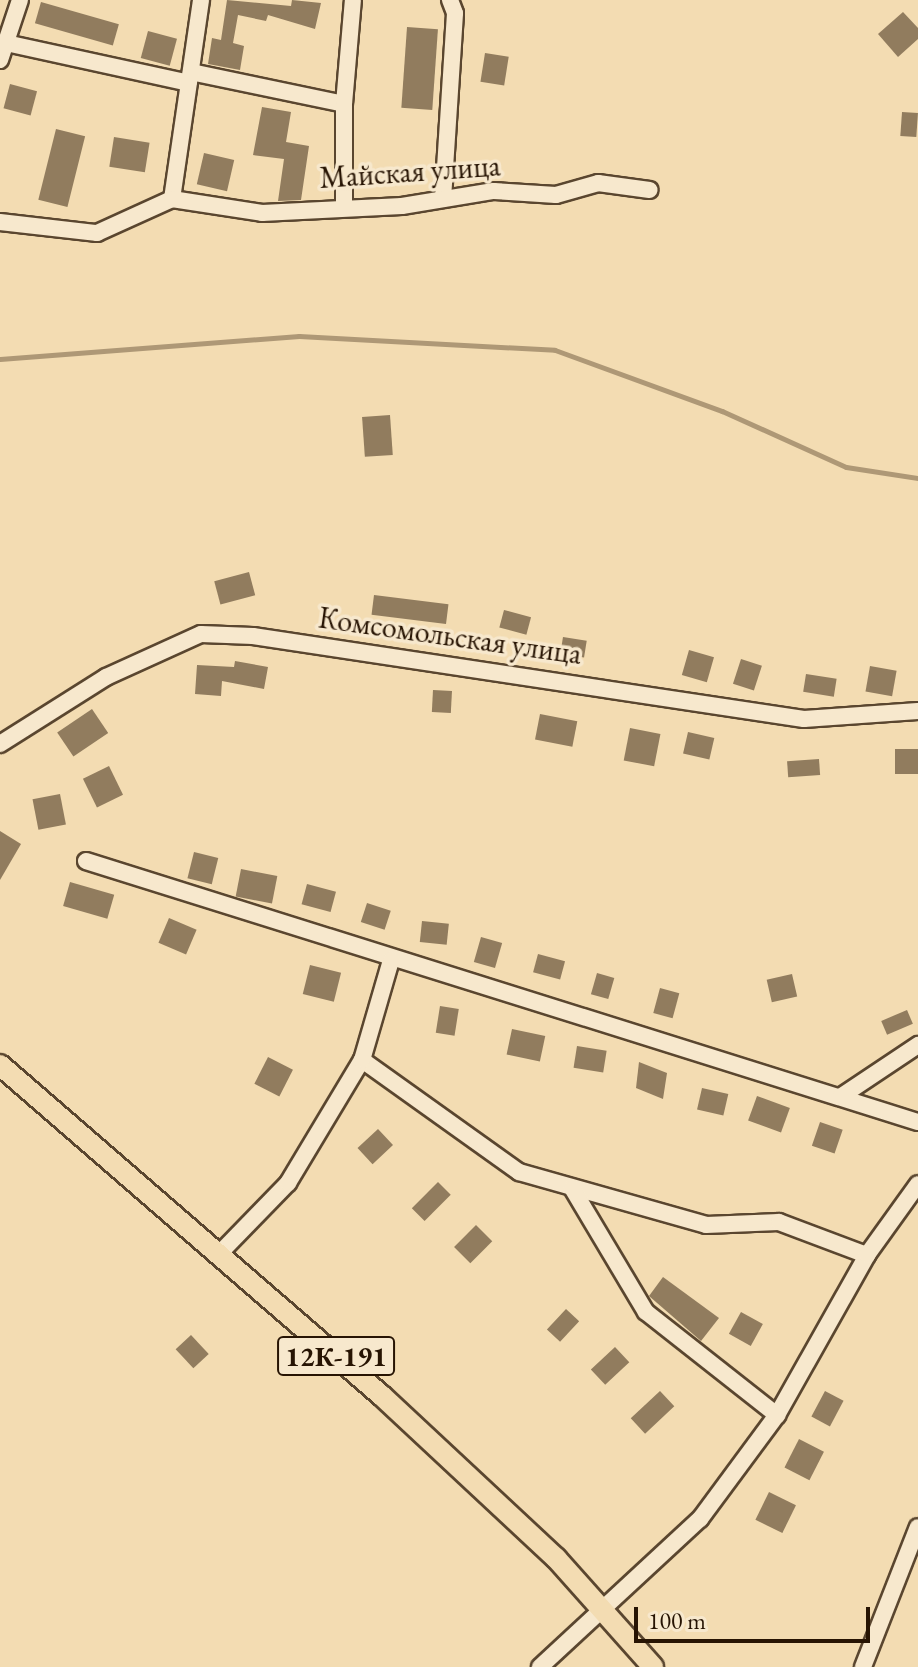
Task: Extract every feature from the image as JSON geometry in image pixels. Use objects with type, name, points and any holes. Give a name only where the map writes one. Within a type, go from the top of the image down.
[{"type":"main road","name":"12К-191","points":[[0,1065],[382,1396],[599,1607],[653,1667]]},
{"type":"street","points":[[0,60],[20,0]]},
{"type":"street","points":[[0,222],[97,233],[172,199],[201,0]]},
{"type":"street","points":[[344,204],[344,104],[353,0]]},
{"type":"street","points":[[443,199],[455,13],[450,0]]},
{"type":"street","points":[[6,43],[344,104]]},
{"type":"street","name":"Майская улица","points":[[172,199],[262,213],[344,204],[402,206],[494,191],[556,195],[598,183],[650,190]]},
{"type":"street","name":"Комсомольская улица","points":[[0,744],[106,677],[201,634],[285,641],[804,719],[918,711]]},
{"type":"street","points":[[86,861],[391,960],[918,1122]]},
{"type":"street","points":[[219,1254],[288,1183],[362,1060],[391,960]]},
{"type":"street","points":[[840,1097],[918,1045]]},
{"type":"street","points":[[362,1060],[519,1172],[706,1225],[779,1222],[867,1255]]},
{"type":"street","points":[[540,1667],[599,1607],[700,1519],[777,1415],[867,1255],[918,1184]]},
{"type":"street","points":[[572,1188],[646,1312],[777,1415]]},
{"type":"street","points":[[863,1667],[918,1527]]},
{"type":"building","points":[[227,0],[291,6],[292,0],[321,3],[315,29],[268,15],[266,21],[238,15],[233,43],[244,46],[240,70],[208,64],[212,38],[221,40]]},
{"type":"building","points":[[41,2],[119,24],[113,45],[35,23]]},
{"type":"building","points":[[903,12],[918,28],[918,39],[898,57],[878,34]]},
{"type":"building","points":[[407,27],[438,29],[432,110],[401,108]]},
{"type":"building","points":[[148,31],[177,39],[170,66],[141,58]]},
{"type":"building","points":[[485,53],[509,57],[504,85],[480,82]]},
{"type":"building","points":[[10,84],[37,91],[31,115],[4,108]]},
{"type":"building","points":[[262,107],[291,112],[286,142],[309,146],[301,200],[278,201],[284,159],[253,155]]},
{"type":"building","points":[[902,112],[918,113],[916,137],[900,136]]},
{"type":"building","points":[[56,129],[85,136],[67,207],[38,200]]},
{"type":"building","points":[[114,137],[150,143],[145,172],[109,167]]},
{"type":"building","points":[[204,153],[234,160],[227,191],[197,184]]},
{"type":"building","points":[[390,415],[393,455],[365,457],[362,417]]},
{"type":"building","points":[[249,572],[255,595],[220,604],[214,581]]},
{"type":"building","points":[[374,595],[448,604],[446,624],[372,615]]},
{"type":"building","points":[[504,610],[531,617],[526,635],[499,627]]},
{"type":"building","points":[[563,637],[587,641],[584,658],[560,654]]},
{"type":"building","points":[[689,650],[714,657],[707,682],[682,675]]},
{"type":"building","points":[[741,659],[762,666],[754,691],[733,684]]},
{"type":"building","points":[[235,661],[268,667],[264,689],[222,681],[221,696],[195,694],[197,665],[234,667]]},
{"type":"building","points":[[870,666],[897,671],[892,696],[865,692]]},
{"type":"building","points":[[806,674],[837,679],[834,697],[803,692]]},
{"type":"building","points":[[433,690],[452,691],[451,713],[432,712]]},
{"type":"building","points":[[92,709],[108,733],[73,757],[57,732]]},
{"type":"building","points":[[540,714],[577,721],[572,747],[535,740]]},
{"type":"building","points":[[630,728],[660,734],[654,766],[624,760]]},
{"type":"building","points":[[688,732],[714,738],[709,760],[683,753]]},
{"type":"building","points":[[895,749],[918,749],[918,774],[895,774]]},
{"type":"building","points":[[819,759],[820,775],[788,777],[787,761]]},
{"type":"building","points":[[109,766],[123,795],[97,807],[83,779]]},
{"type":"building","points":[[60,794],[66,824],[38,830],[33,799]]},
{"type":"building","points":[[0,831],[21,844],[0,880]]},
{"type":"building","points":[[194,852],[218,858],[212,884],[187,878]]},
{"type":"building","points":[[241,869],[277,876],[272,904],[236,896]]},
{"type":"building","points":[[70,882],[114,895],[107,919],[63,906]]},
{"type":"building","points":[[307,884],[336,892],[331,912],[302,904]]},
{"type":"building","points":[[367,903],[391,911],[385,930],[361,922]]},
{"type":"building","points":[[169,918],[197,930],[186,955],[158,943]]},
{"type":"building","points":[[422,921],[449,924],[447,945],[420,942]]},
{"type":"building","points":[[481,937],[502,943],[495,968],[474,962]]},
{"type":"building","points":[[538,954],[565,961],[560,980],[533,972]]},
{"type":"building","points":[[310,965],[341,973],[334,1002],[303,994]]},
{"type":"building","points":[[597,973],[614,978],[608,999],[591,994]]},
{"type":"building","points":[[792,974],[797,996],[772,1002],[767,980]]},
{"type":"building","points":[[660,988],[679,993],[673,1018],[653,1013]]},
{"type":"building","points":[[440,1006],[459,1009],[455,1036],[436,1033]]},
{"type":"building","points":[[907,1010],[913,1024],[887,1035],[881,1021]]},
{"type":"building","points":[[512,1029],[545,1036],[540,1062],[507,1054]]},
{"type":"building","points":[[577,1046],[607,1051],[603,1072],[574,1068]]},
{"type":"building","points":[[268,1057],[293,1070],[279,1096],[254,1084]]},
{"type":"building","points":[[639,1062],[667,1073],[663,1099],[636,1088]]},
{"type":"building","points":[[702,1088],[728,1094],[723,1116],[697,1109]]},
{"type":"building","points":[[757,1096],[790,1108],[781,1132],[748,1120]]},
{"type":"building","points":[[820,1122],[843,1130],[835,1153],[812,1146]]},
{"type":"building","points":[[378,1129],[393,1145],[373,1164],[358,1148]]},
{"type":"building","points":[[438,1182],[451,1195],[425,1221],[412,1208]]},
{"type":"building","points":[[476,1225],[492,1241],[470,1263],[454,1247]]},
{"type":"building","points":[[663,1277],[719,1318],[701,1341],[649,1296]]},
{"type":"building","points":[[566,1309],[579,1321],[560,1342],[547,1329]]},
{"type":"building","points":[[741,1312],[763,1324],[751,1346],[729,1334]]},
{"type":"building","points":[[191,1335],[209,1354],[193,1368],[176,1349]]},
{"type":"building","points":[[615,1347],[629,1362],[605,1385],[591,1370]]},
{"type":"building","points":[[660,1391],[674,1406],[645,1434],[631,1418]]},
{"type":"building","points":[[825,1391],[844,1401],[830,1426],[811,1417]]},
{"type":"building","points":[[799,1439],[824,1452],[809,1480],[784,1468]]},
{"type":"building","points":[[769,1492],[796,1505],[782,1533],[755,1520]]},
{"type":"waterway","points":[[0,359],[299,336],[555,350],[722,411],[846,467],[918,478]]}]
